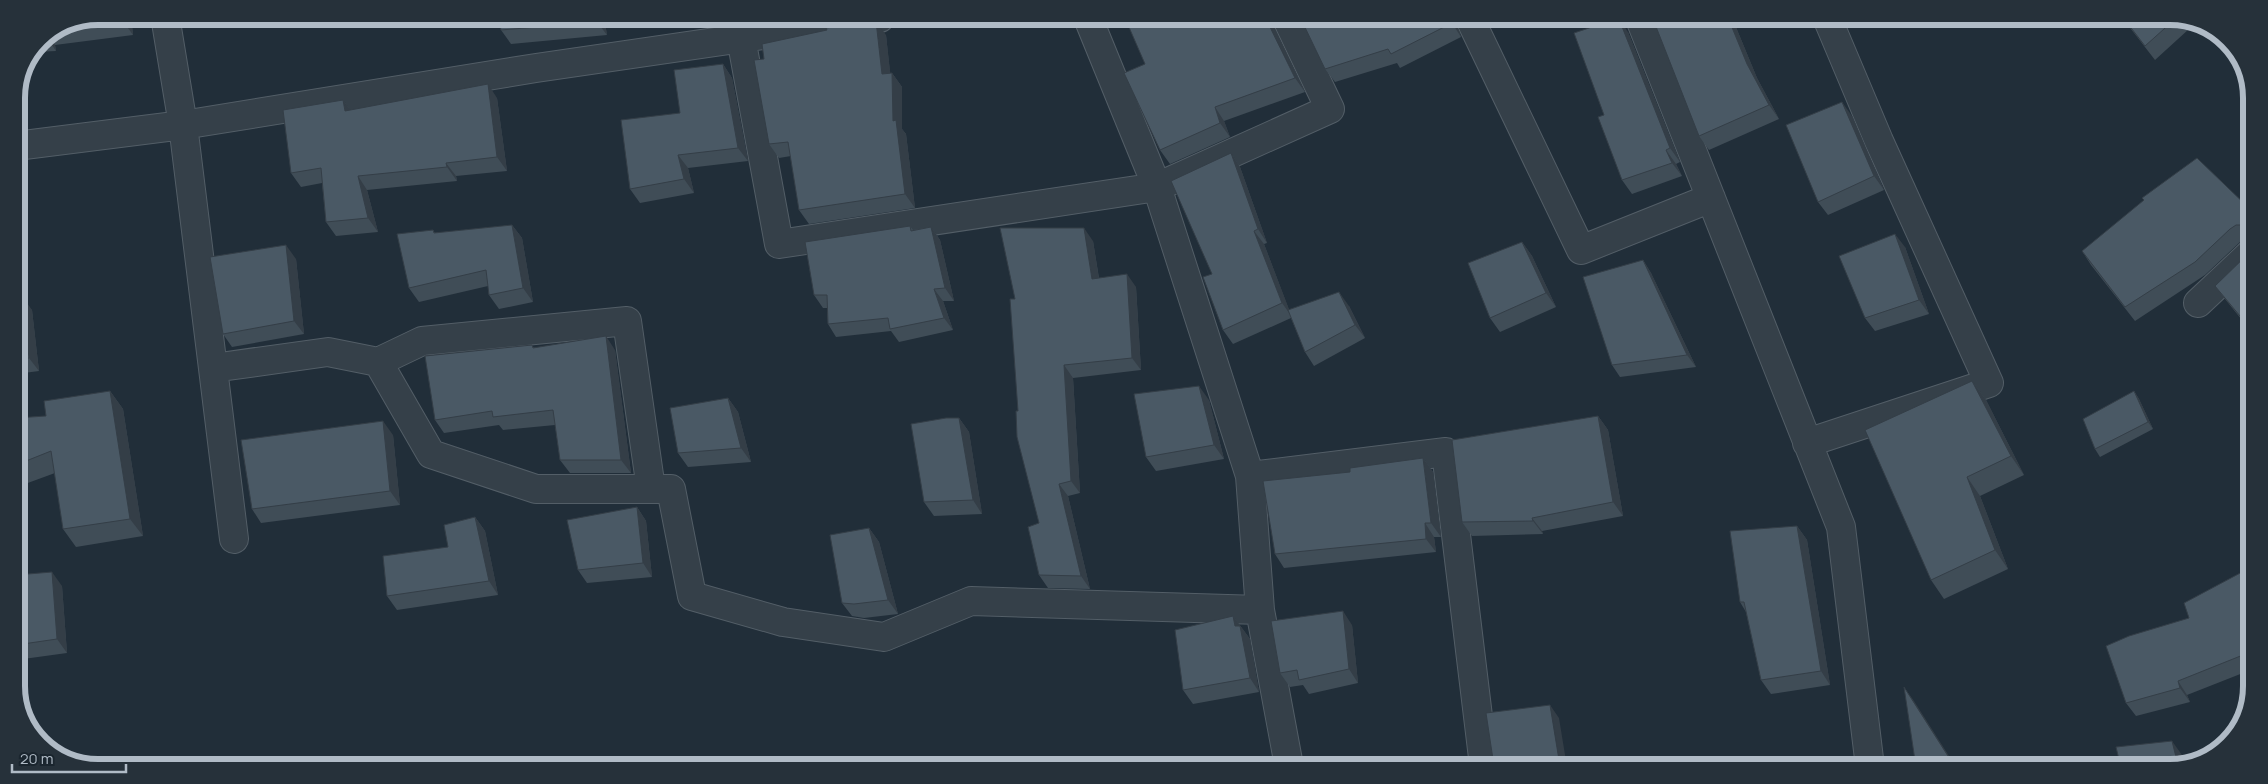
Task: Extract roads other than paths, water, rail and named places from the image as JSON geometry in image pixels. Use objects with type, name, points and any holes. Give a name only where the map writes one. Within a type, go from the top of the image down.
[{"type":"street","points":[[166,25],[183,125],[234,539]]},
{"type":"street","points":[[25,145],[183,125],[536,68],[831,25]]},
{"type":"street","points":[[1091,25],[1157,187],[1250,476],[1260,610],[1288,759]]},
{"type":"street","points":[[741,38],[779,244],[1157,187],[1330,109],[1290,25]]},
{"type":"street","points":[[1473,25],[1581,250],[1711,198]]},
{"type":"street","points":[[1642,25],[1841,527],[1869,759]]},
{"type":"street","points":[[1807,442],[1989,383],[1879,140],[1830,25]]},
{"type":"street","points":[[2198,303],[2243,261]]},
{"type":"street","points":[[213,368],[328,352],[378,362],[422,341],[627,320],[651,489]]},
{"type":"street","points":[[378,362],[431,454],[536,489],[672,489],[692,596],[782,622],[884,637],[971,600],[1260,610]]},
{"type":"street","points":[[1250,476],[1446,452],[1483,759]]}]
